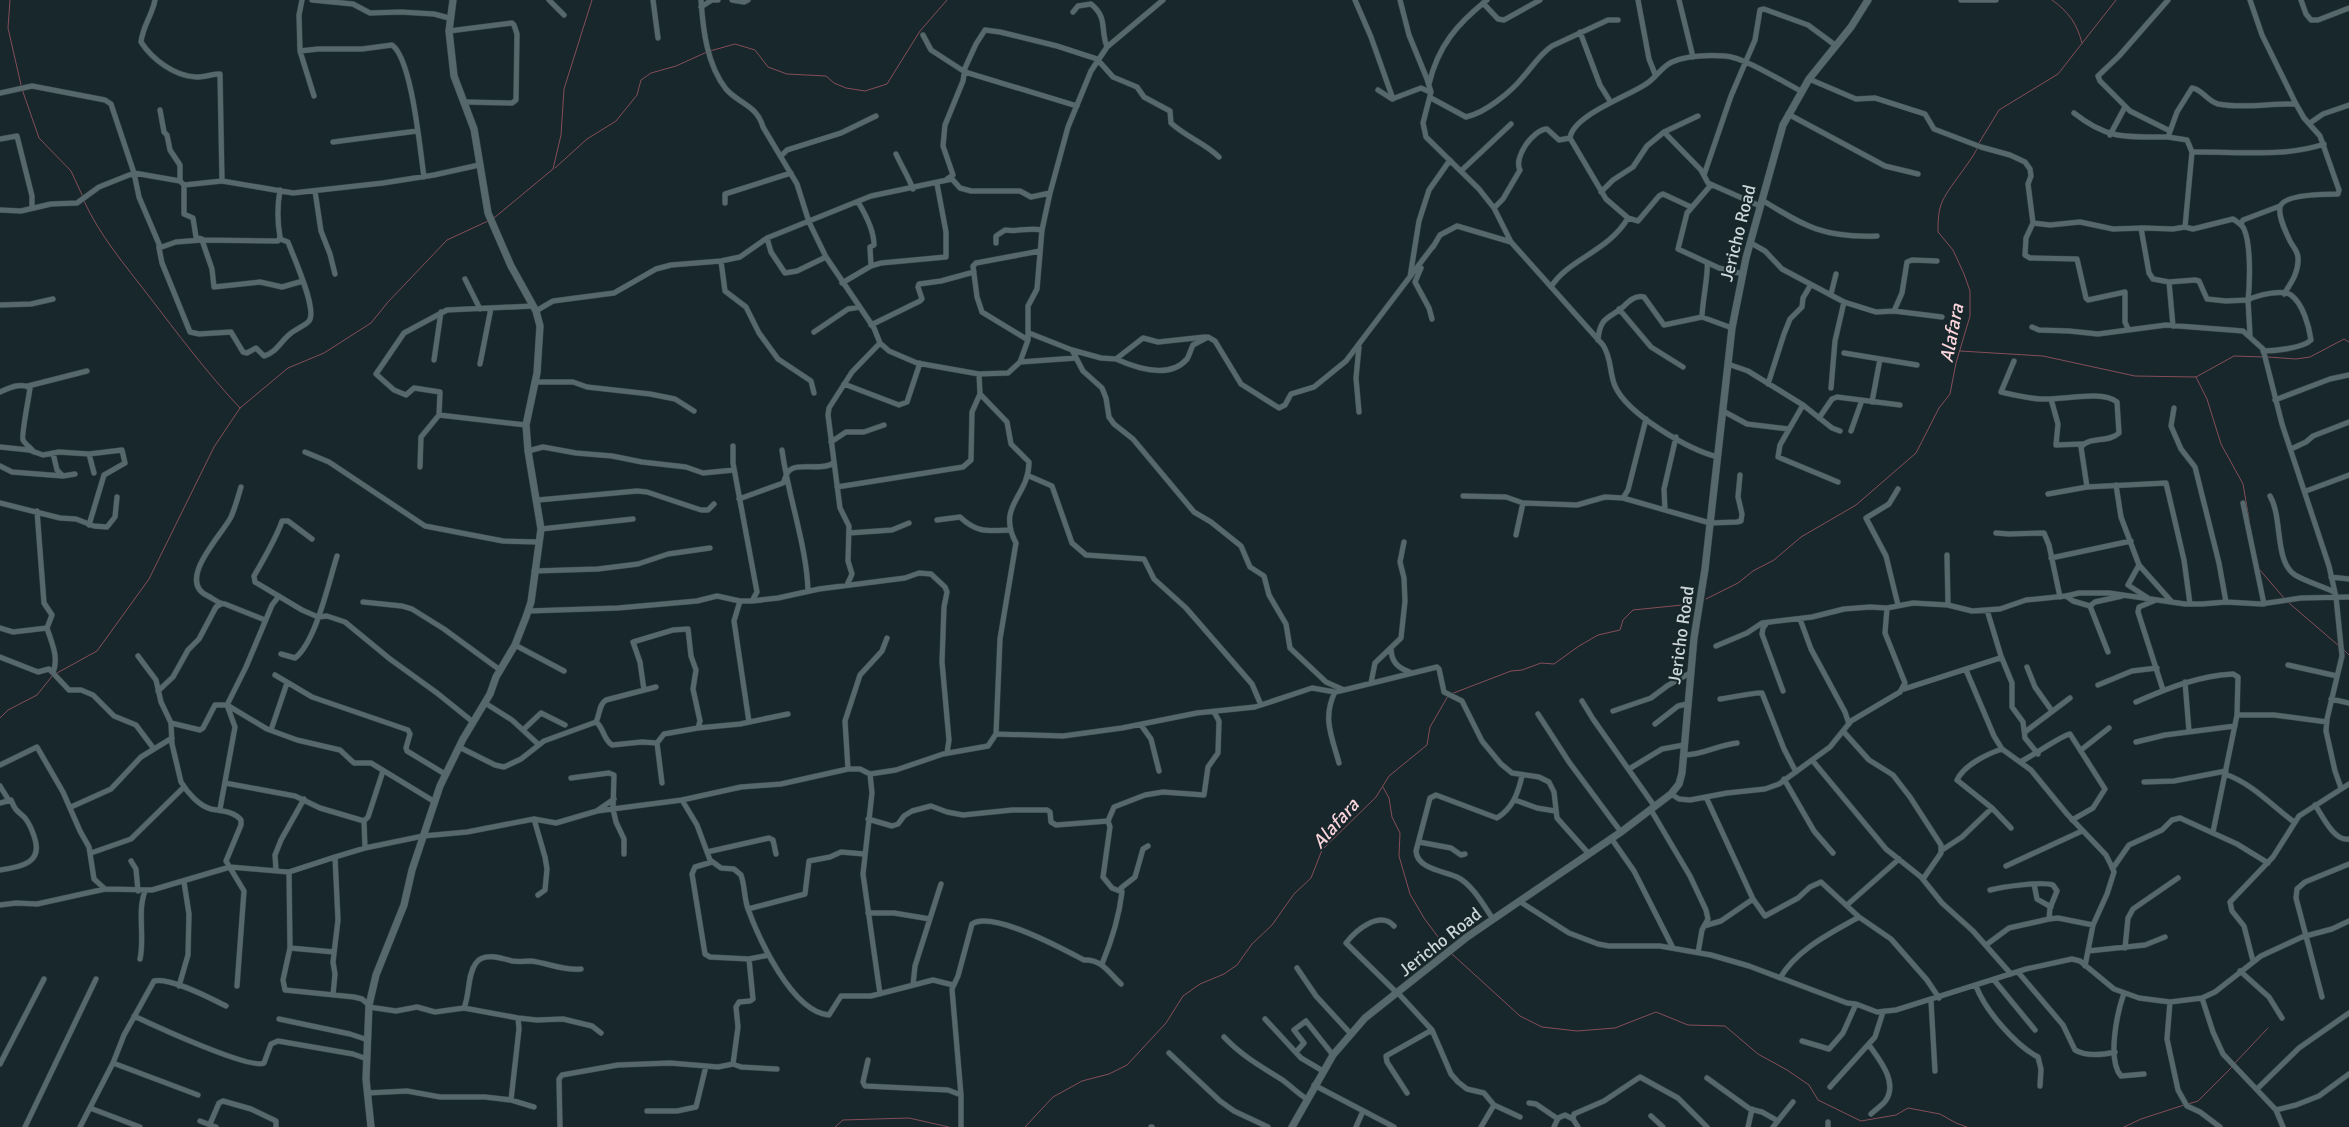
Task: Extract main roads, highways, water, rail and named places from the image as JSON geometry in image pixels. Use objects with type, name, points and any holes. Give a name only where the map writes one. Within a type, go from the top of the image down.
[{"type":"waterway","points":[[10,0],[8,28],[21,85]]},
{"type":"waterway","points":[[494,218],[553,169],[561,135],[564,89],[592,0]]},
{"type":"waterway","points":[[710,51],[735,44],[755,50],[768,67],[787,74],[826,76],[834,83],[846,88],[865,91],[887,84],[920,31],[947,0]]},
{"type":"waterway","points":[[2052,0],[2072,19],[2082,43]]},
{"type":"waterway","name":"Alafara","points":[[1979,143],[1999,110],[2058,74],[2116,0]]},
{"type":"waterway","points":[[555,168],[587,139],[616,121],[637,95],[641,80],[651,73],[676,66],[707,52]]},
{"type":"waterway","points":[[22,89],[39,138],[71,171],[83,197]]},
{"type":"waterway","name":"Alafara","points":[[1706,599],[1738,583],[1753,571],[1774,560],[1801,537],[1856,505],[1916,453],[1939,408],[1950,394],[1956,363],[1970,316],[1970,291],[1953,250],[1938,232],[1938,220],[1942,201],[1978,147]]},
{"type":"waterway","points":[[84,201],[105,238],[122,261],[193,353],[240,408]]},
{"type":"waterway","points":[[57,673],[97,651],[149,579],[214,447],[240,408],[288,368],[324,353],[371,323],[388,302],[447,240],[488,221]]},
{"type":"waterway","points":[[2268,357],[2296,359],[2310,357],[2344,339],[2349,342]]},
{"type":"waterway","points":[[1960,351],[2043,356],[2135,376],[2196,377],[2234,356],[2264,357]]},
{"type":"waterway","points":[[2196,377],[2207,399],[2221,444],[2243,484],[2249,519]]},
{"type":"waterway","points":[[2259,569],[2284,598]]},
{"type":"waterway","points":[[2289,603],[2339,646]]},
{"type":"waterway","name":"Alafara","points":[[1451,694],[1511,671],[1522,670],[1541,663],[1554,664],[1598,635],[1620,630],[1623,620],[1633,610],[1692,604]]},
{"type":"waterway","points":[[2344,650],[2349,655]]},
{"type":"waterway","points":[[0,718],[8,710],[37,695],[53,675]]},
{"type":"waterway","name":"Alafara","points":[[1025,1127],[1053,1097],[1082,1081],[1109,1074],[1127,1065],[1166,1023],[1183,996],[1200,984],[1224,974],[1237,965],[1252,944],[1272,925],[1294,894],[1311,878],[1322,850],[1376,797],[1389,776],[1427,745],[1430,727],[1448,696]]},
{"type":"waterway","points":[[1383,787],[1389,798],[1392,817],[1400,833],[1399,856],[1410,894],[1424,918],[1447,949]]},
{"type":"waterway","points":[[1452,954],[1520,1016],[1542,1027],[1577,1031],[1615,1028],[1656,1012],[1688,1025],[1725,1026],[1758,1054],[1809,1085],[1818,1100],[1861,1121],[1896,1115],[1908,1108],[1940,1114],[1967,1127]]},
{"type":"waterway","points":[[2234,1064],[2268,1028]]},
{"type":"waterway","points":[[2188,1104],[2198,1101],[2232,1067]]},
{"type":"waterway","points":[[2124,1127],[2141,1119],[2184,1105]]},
{"type":"waterway","name":"Alafara","points":[[835,1127],[843,1120],[909,1118],[949,1127]]}]
